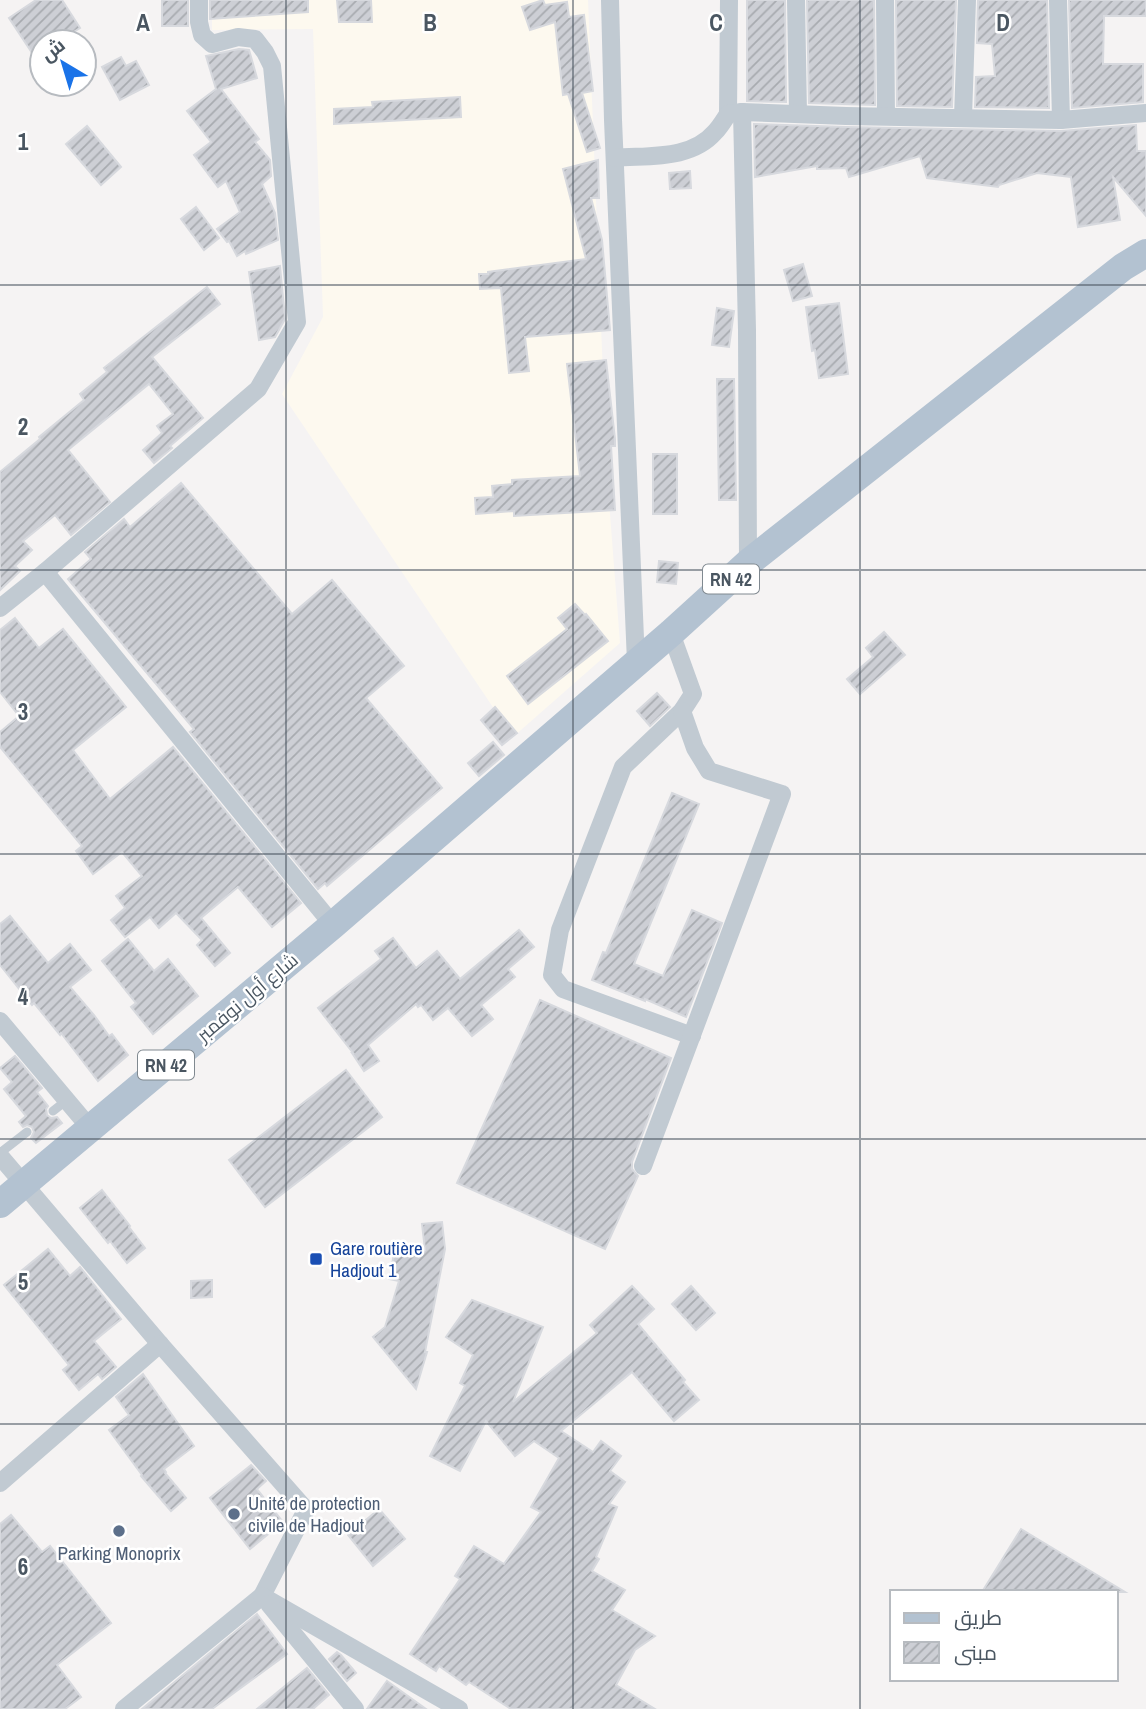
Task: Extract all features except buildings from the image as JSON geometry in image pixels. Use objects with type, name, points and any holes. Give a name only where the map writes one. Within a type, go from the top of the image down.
[{"type":"main road","name":"RN 42","points":[[333,925],[671,633],[748,563],[1123,267],[1146,253]]},
{"type":"main road","name":"شارع أول نوفمبر","points":[[0,1204],[333,925]]},
{"type":"street","points":[[0,608],[258,389],[297,322],[272,66],[255,39],[238,37],[212,44],[202,35],[199,0]]},
{"type":"street","points":[[610,0],[636,662]]},
{"type":"street","points":[[729,0],[747,330],[748,563]]},
{"type":"street","points":[[796,0],[798,113]]},
{"type":"street","points":[[885,0],[886,116]]},
{"type":"street","points":[[963,117],[967,0]]},
{"type":"street","points":[[1058,0],[1061,120]]},
{"type":"street","points":[[615,158],[678,154],[699,146],[735,113],[1061,120],[1146,113]]},
{"type":"street","points":[[45,572],[333,925]]},
{"type":"street","points":[[671,633],[693,694],[682,712],[623,767],[560,930],[552,975],[563,989],[692,1035]]},
{"type":"street","points":[[643,1166],[782,794],[709,771],[695,748],[682,712]]},
{"type":"street","points":[[0,1021],[60,1106],[90,1128]]},
{"type":"street","points":[[0,1154],[160,1344],[306,1510],[262,1596],[124,1709]]},
{"type":"street","points":[[0,1482],[160,1344]]},
{"type":"street","points":[[262,1596],[355,1709]]},
{"type":"street","points":[[262,1596],[459,1709]]},
{"type":"lane","points":[[0,1154],[27,1132]]},
{"type":"shaded area","points":[[212,0],[588,0],[607,475],[620,643],[513,737],[282,394],[323,317],[313,29],[212,30]]},
{"type":"place","name":"Gare routière Hadjout 1","points":[[316,1259]]},
{"type":"place","name":"Unité de protection civile de Hadjout","points":[[234,1514]]},
{"type":"place","name":"Parking Monoprix","points":[[119,1531]]}]
